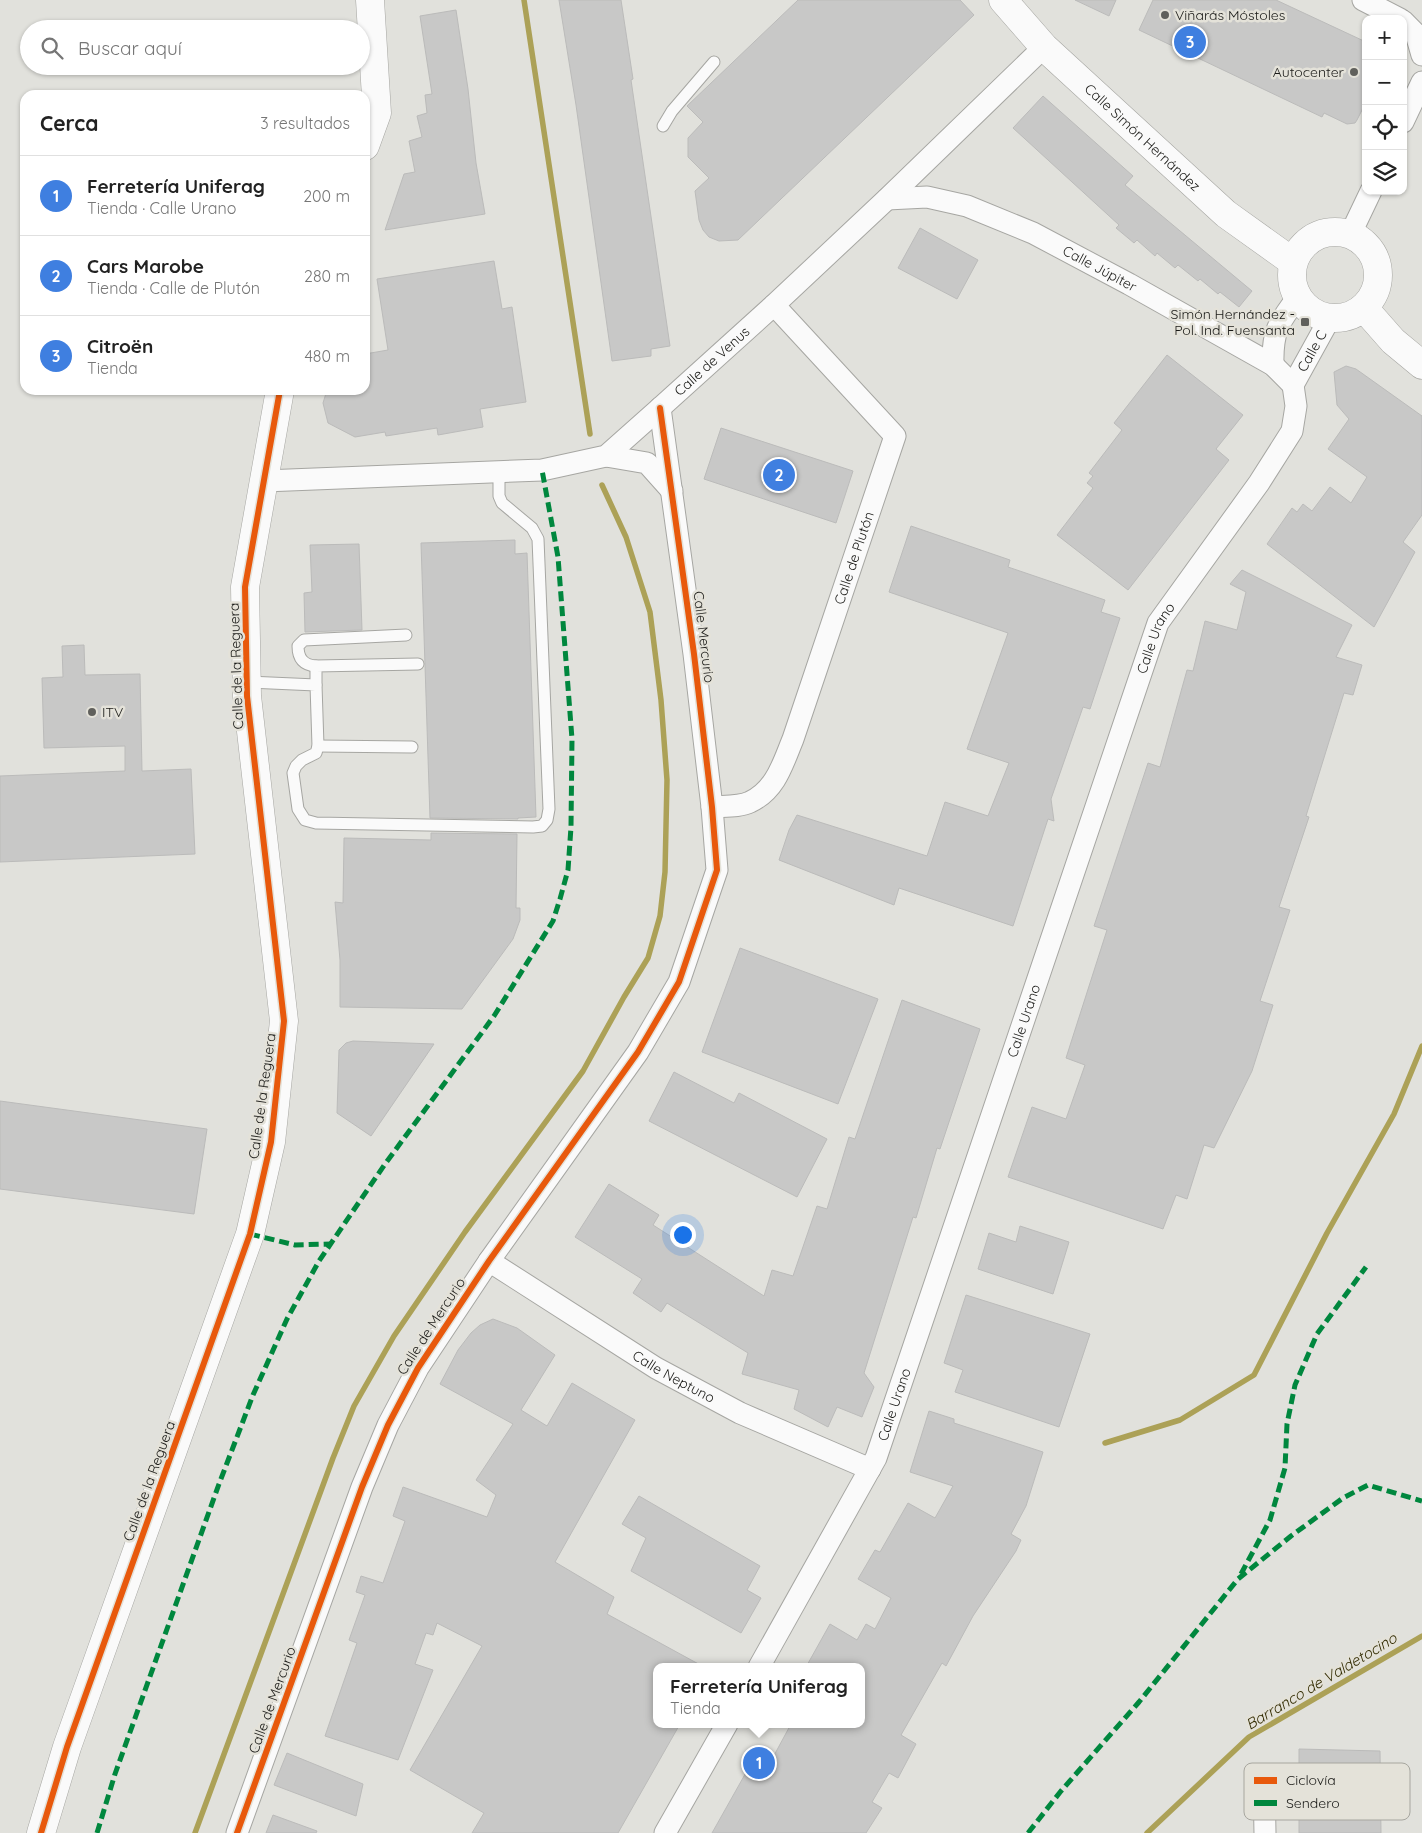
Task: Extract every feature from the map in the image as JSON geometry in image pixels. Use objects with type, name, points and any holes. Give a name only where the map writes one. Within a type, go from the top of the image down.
[{"type":"street","points":[[370,0],[377,113],[370,132]]},
{"type":"street","name":"Calle Simón Hernández","points":[[1003,0],[1044,47],[1226,214],[1293,262]]},
{"type":"street","points":[[1363,0],[1393,15]]},
{"type":"street","points":[[1407,19],[1422,18]]},
{"type":"street","points":[[1407,26],[1416,34],[1422,55]]},
{"type":"street","name":"Calle de Venus","points":[[264,481],[542,470],[606,456],[774,304],[1044,47]]},
{"type":"street","points":[[1407,114],[1422,82]]},
{"type":"street","points":[[1350,234],[1369,195]]},
{"type":"street","name":"Calle Júpiter","points":[[886,199],[927,197],[967,206],[1033,234],[1128,284],[1273,365],[1293,385]]},
{"type":"street","points":[[1327,232],[1350,234],[1363,242],[1372,254],[1378,267],[1378,282],[1373,296],[1364,308],[1354,314],[1342,318],[1317,315],[1298,297],[1292,280],[1293,262],[1298,251],[1306,242],[1316,236],[1327,232]]},
{"type":"street","points":[[1273,365],[1273,345],[1276,330],[1284,314],[1298,297]]},
{"type":"street","name":"Calle de Plutón","points":[[712,807],[750,802],[773,784],[781,769],[793,739],[894,436],[774,304]]},
{"type":"street","points":[[1364,308],[1393,341],[1422,365]]},
{"type":"street","name":"Calle C","points":[[1293,385],[1330,318]]},
{"type":"street","name":"Calle Urano","points":[[761,1663],[870,1469],[879,1448],[1158,623],[1259,483],[1292,431],[1296,406],[1293,385]]},
{"type":"street","name":"Calle de la Reguera","points":[[41,1833],[67,1746],[250,1234],[271,1142],[284,1021],[246,696],[245,587],[279,395]]},
{"type":"street","name":"Calle Mercurio","points":[[660,408],[694,654],[712,807],[717,870]]},
{"type":"street","points":[[606,456],[647,463],[672,491]]},
{"type":"street","name":"Calle de Mercurio","points":[[237,1833],[362,1487],[388,1425],[418,1368],[489,1260],[643,1044],[679,982],[717,870]]},
{"type":"street","name":"Calle Neptuno","points":[[489,1260],[656,1368],[740,1413],[870,1469]]},
{"type":"street","points":[[666,1833],[724,1728]]},
{"type":"street","points":[[1265,1820],[1265,1833]]},
{"type":"lane","points":[[663,126],[672,111],[714,62]]},
{"type":"lane","points":[[316,666],[318,746],[316,753],[302,760],[296,766],[293,773],[298,809],[306,820],[316,823],[542,826],[547,820],[549,809],[538,539],[532,528],[502,503],[499,496],[498,472]]},
{"type":"lane","points":[[406,635],[304,640],[298,646],[298,655],[304,662],[316,666],[418,664]]},
{"type":"lane","points":[[246,682],[316,685]]},
{"type":"lane","points":[[318,746],[412,747]]},
{"type":"building","points":[[559,0],[621,0],[670,346],[651,349],[651,356],[612,361],[576,105]]},
{"type":"building","points":[[798,0],[960,0],[974,15],[738,240],[719,241],[709,237],[703,230],[699,220],[695,191],[709,178],[688,157],[688,138],[703,122],[687,106]]},
{"type":"building","points":[[1075,0],[1116,0],[1109,16]]},
{"type":"building","points":[[1153,0],[1276,0],[1362,40],[1362,110],[1355,123],[1347,124],[1324,113],[1322,117],[1139,30]]},
{"type":"building","points":[[456,10],[468,89],[476,163],[485,214],[385,230],[404,174],[415,172],[409,141],[422,137],[417,116],[427,113],[425,95],[432,94],[420,16]]},
{"type":"building","points":[[1043,96],[1133,176],[1125,185],[1252,291],[1239,307],[1220,292],[1218,294],[1200,279],[1198,281],[1178,265],[1175,268],[1157,253],[1155,256],[1137,240],[1134,243],[1116,228],[1119,225],[1013,128]]},
{"type":"building","points":[[920,228],[978,260],[957,299],[898,268]]},
{"type":"building","points":[[494,261],[502,309],[512,307],[526,402],[480,409],[483,427],[438,435],[437,428],[386,436],[385,432],[355,437],[328,423],[323,403],[325,395],[370,395],[370,353],[388,350],[377,279]]},
{"type":"building","points":[[1167,355],[1243,415],[1216,449],[1229,460],[1128,590],[1057,535],[1093,488],[1087,483],[1093,476],[1089,473],[1122,430],[1114,423]]},
{"type":"building","points":[[1346,366],[1356,369],[1422,416],[1422,515],[1403,542],[1415,552],[1374,627],[1267,544],[1292,508],[1297,512],[1303,504],[1312,511],[1330,487],[1351,503],[1367,477],[1328,449],[1349,419],[1337,405],[1334,372]]},
{"type":"building","points":[[721,428],[853,471],[836,523],[704,479]]},
{"type":"building","points":[[911,526],[1010,560],[1008,567],[1105,600],[1101,612],[1120,618],[1090,709],[1083,707],[1051,799],[1054,821],[1048,819],[1013,926],[899,888],[894,905],[779,860],[789,830],[797,815],[927,856],[945,802],[988,816],[1009,763],[967,749],[1008,633],[889,592]]},
{"type":"building","points":[[515,540],[515,554],[527,553],[536,817],[518,819],[430,818],[421,543]]},
{"type":"building","points":[[359,544],[362,630],[305,632],[304,593],[312,592],[310,545]]},
{"type":"building","points":[[1242,570],[1352,625],[1336,657],[1362,665],[1353,695],[1344,693],[1306,816],[1309,817],[1279,907],[1290,910],[1260,1001],[1273,1005],[1252,1071],[1214,1148],[1204,1145],[1187,1199],[1176,1195],[1163,1229],[1008,1177],[1032,1107],[1066,1119],[1085,1065],[1066,1058],[1107,930],[1094,926],[1148,763],[1160,767],[1187,670],[1193,671],[1205,621],[1237,630],[1246,592],[1230,584]]},
{"type":"building","points":[[84,645],[85,675],[140,674],[142,771],[191,769],[195,854],[0,862],[0,776],[125,771],[125,746],[44,748],[42,678],[63,677],[62,646]]},
{"type":"building","points":[[431,833],[517,834],[516,908],[520,908],[520,920],[513,939],[462,1009],[340,1007],[340,960],[335,902],[343,903],[344,838],[431,840]]},
{"type":"building","points":[[740,948],[878,999],[838,1104],[702,1052]]},
{"type":"building","points":[[902,1000],[980,1029],[940,1149],[937,1148],[916,1218],[913,1217],[864,1373],[874,1387],[862,1417],[837,1407],[828,1427],[794,1409],[799,1390],[742,1374],[748,1353],[667,1303],[661,1312],[633,1293],[642,1279],[575,1237],[609,1184],[659,1215],[653,1225],[764,1296],[772,1270],[793,1276],[817,1206],[827,1209],[849,1137],[855,1139]]},
{"type":"building","points":[[353,1041],[434,1044],[371,1136],[337,1113],[339,1050],[346,1043]]},
{"type":"building","points":[[674,1072],[734,1103],[739,1093],[827,1139],[797,1197],[649,1121]]},
{"type":"building","points":[[0,1101],[207,1129],[194,1214],[0,1189]]},
{"type":"building","points":[[1020,1226],[1069,1242],[1053,1294],[978,1269],[989,1233],[1016,1242]]},
{"type":"building","points":[[966,1295],[1090,1334],[1059,1427],[955,1392],[963,1370],[944,1363]]},
{"type":"building","points":[[493,1319],[517,1328],[555,1355],[521,1410],[547,1426],[572,1383],[635,1420],[555,1562],[614,1597],[607,1614],[697,1663],[653,1663],[653,1728],[678,1728],[618,1833],[472,1833],[484,1813],[410,1770],[482,1646],[437,1623],[433,1635],[426,1633],[415,1664],[433,1670],[398,1760],[325,1736],[357,1643],[349,1640],[365,1595],[356,1592],[361,1576],[383,1583],[405,1521],[393,1516],[403,1487],[487,1517],[496,1495],[476,1480],[513,1424],[440,1384],[458,1350],[480,1325]]},
{"type":"building","points":[[929,1411],[954,1419],[954,1423],[1043,1452],[1026,1506],[1011,1534],[1021,1540],[1016,1551],[973,1616],[946,1666],[942,1663],[901,1735],[916,1744],[898,1778],[889,1773],[872,1802],[882,1808],[866,1833],[712,1833],[757,1753],[771,1761],[789,1728],[865,1728],[865,1663],[808,1663],[830,1624],[857,1640],[866,1624],[875,1629],[891,1598],[858,1579],[875,1550],[880,1552],[908,1503],[935,1518],[953,1486],[910,1472]]},
{"type":"building","points":[[639,1496],[760,1566],[747,1590],[761,1598],[741,1633],[631,1571],[646,1538],[622,1524]]},
{"type":"building","points":[[1299,1749],[1380,1751],[1380,1763],[1299,1763]]},
{"type":"building","points":[[287,1753],[363,1784],[356,1816],[274,1785]]},
{"type":"building","points":[[273,1815],[317,1831],[316,1833],[266,1833]]},
{"type":"building","points":[[1299,1820],[1381,1820],[1381,1833],[1299,1833]]},
{"type":"waterway","points":[[524,0],[590,434]]},
{"type":"waterway","points":[[195,1833],[333,1458],[354,1406],[394,1336],[465,1232],[583,1071],[648,958],[660,916],[665,872],[667,780],[661,700],[650,612],[626,537],[602,485]]},
{"type":"waterway","points":[[1105,1443],[1180,1420],[1254,1375],[1327,1233],[1394,1114],[1422,1046]]},
{"type":"waterway","name":"Barranco de Valdetocino","points":[[1147,1833],[1249,1737],[1422,1636]]},
{"type":"marked path","points":[[97,1833],[115,1774],[219,1484],[253,1395],[287,1319],[319,1261],[385,1164],[494,1016],[553,921],[568,870],[571,827],[572,739],[558,557],[542,470]]},
{"type":"marked path","points":[[250,1234],[295,1245],[331,1244]]},
{"type":"marked path","points":[[1241,1574],[1270,1520],[1285,1468],[1287,1424],[1295,1385],[1317,1334],[1366,1267]]},
{"type":"marked path","points":[[1028,1833],[1061,1791],[1139,1702],[1238,1579],[1291,1536],[1343,1498],[1368,1485],[1422,1501]]},
{"type":"cycle path","points":[[41,1833],[67,1747],[250,1234],[271,1142],[284,1021],[247,696],[245,587],[279,395]]},
{"type":"cycle path","points":[[237,1833],[362,1487],[388,1425],[418,1368],[489,1261],[638,1052],[679,982],[717,870],[712,807],[694,654],[660,408]]},
{"type":"place","name":"Viñarás Móstoles","points":[[1165,15]]},
{"type":"place","name":"Citroën","points":[[1190,42]]},
{"type":"place","name":"Autocenter","points":[[1354,72]]},
{"type":"place","name":"Simón Hernández - Pol. Ind. Fuensanta","points":[[1305,322]]},
{"type":"place","name":"Cars Marobe","points":[[779,475]]},
{"type":"place","name":"ITV","points":[[92,712]]},
{"type":"place","name":"Ferretería Uniferag","points":[[759,1763]]}]
